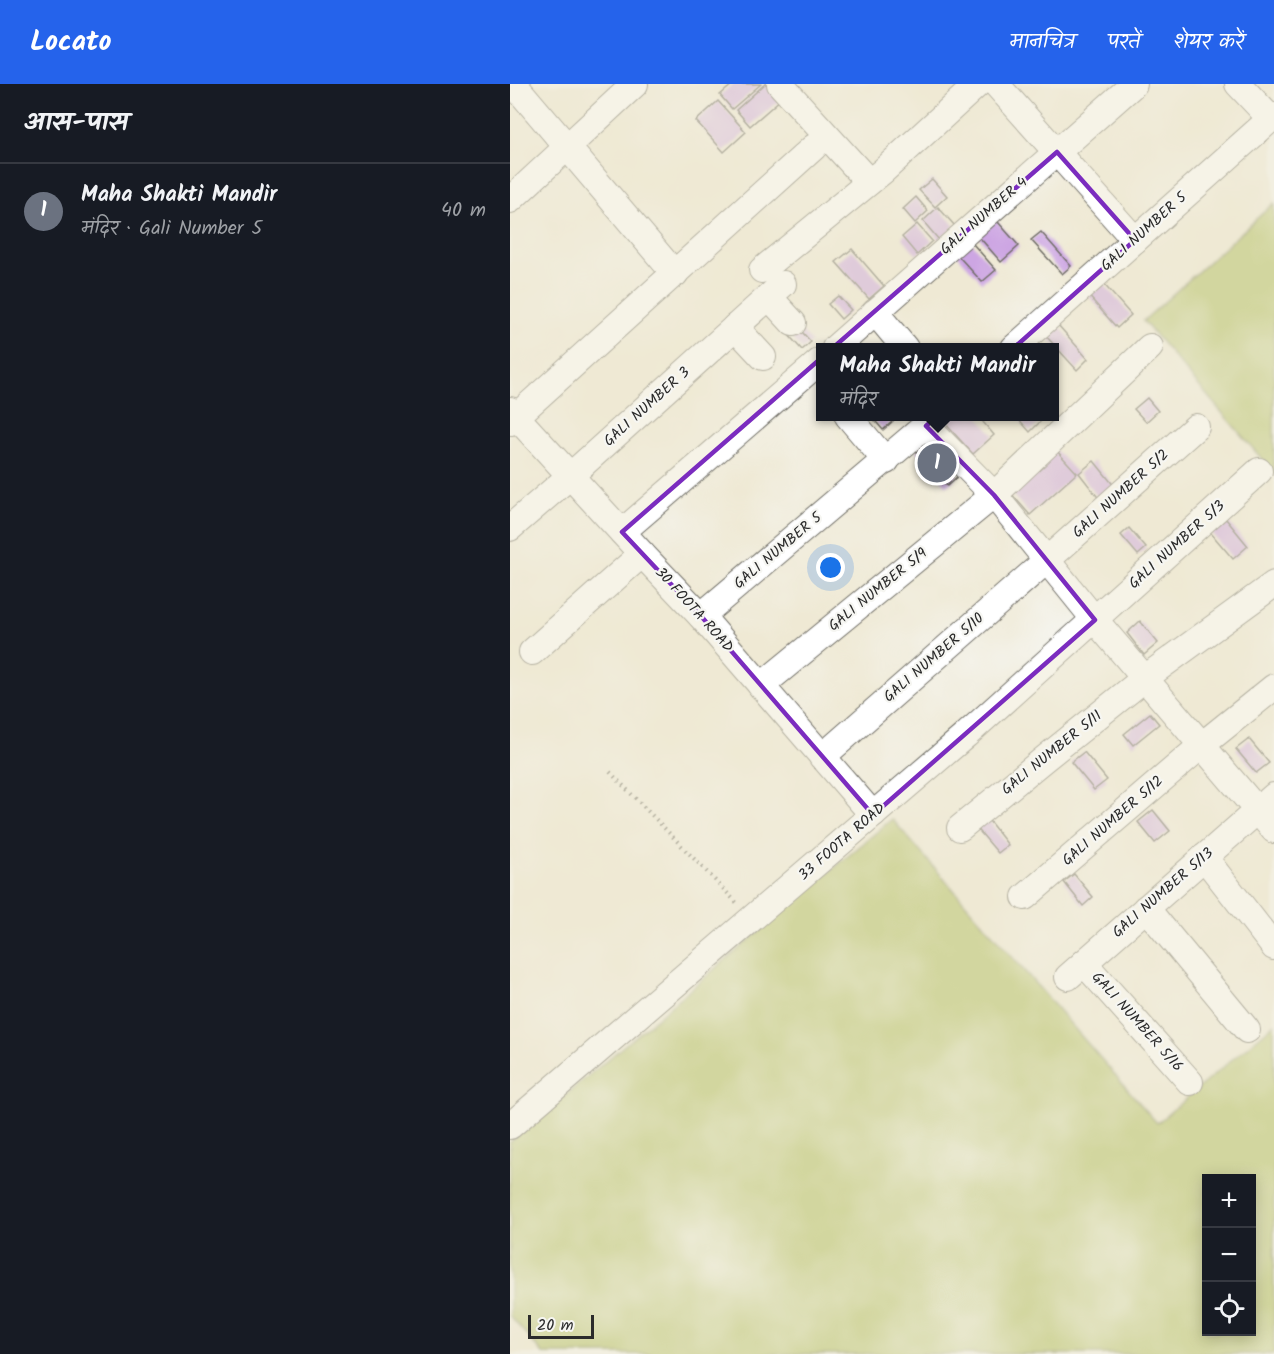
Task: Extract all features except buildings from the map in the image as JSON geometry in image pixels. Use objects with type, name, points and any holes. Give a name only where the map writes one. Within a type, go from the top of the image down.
[{"type":"street","points":[[510,200],[635,84]]},
{"type":"street","points":[[762,270],[876,177],[978,84]]},
{"type":"street","points":[[996,84],[1135,240]]},
{"type":"street","name":"GALI NUMBER 4","points":[[841,343],[1134,84]]},
{"type":"street","points":[[1238,84],[1272,117]]},
{"type":"street","points":[[795,89],[876,177]]},
{"type":"street","points":[[516,94],[568,146],[675,274]]},
{"type":"street","name":"GALI NUMBER 5","points":[[1020,343],[1272,117]]},
{"type":"street","points":[[512,417],[675,274],[814,147]]},
{"type":"street","name":"GALI NUMBER 3","points":[[510,528],[776,290],[793,323]]},
{"type":"street","points":[[875,312],[901,343]]},
{"type":"street","points":[[735,327],[763,357]]},
{"type":"street","name":"GALI NUMBER 5/9","points":[[761,686],[994,495],[1150,347]]},
{"type":"street","points":[[622,532],[816,372]]},
{"type":"street","name":"30 FOOTA ROAD","points":[[512,417],[701,616],[873,815]]},
{"type":"street","points":[[851,421],[886,461]]},
{"type":"street","points":[[932,421],[1095,620],[1202,745],[1266,803],[1274,830]]},
{"type":"street","name":"GALI NUMBER 5","points":[[701,616],[932,421]]},
{"type":"street","name":"GALI NUMBER 5/2","points":[[1047,560],[1196,427]]},
{"type":"street","name":"GALI NUMBER 5/3","points":[[1095,620],[1259,471]]},
{"type":"street","points":[[532,652],[642,554]]},
{"type":"street","name":"GALI NUMBER 5/10","points":[[822,757],[1047,560]]},
{"type":"street","name":"GALI NUMBER 5/11","points":[[960,828],[1145,678],[1274,584]]},
{"type":"street","name":"33 FOOTA ROAD","points":[[510,1126],[966,735],[1095,620]]},
{"type":"street","name":"GALI NUMBER 5/12","points":[[1024,897],[1202,745],[1274,687]]},
{"type":"street","name":"GALI NUMBER 5/13","points":[[1076,970],[1266,803]]},
{"type":"street","points":[[1204,857],[1274,947]]},
{"type":"street","points":[[1146,908],[1247,1030]]},
{"type":"street","name":"GALI NUMBER 5/16","points":[[1076,970],[1190,1082]]},
{"type":"path","points":[[610,772],[752,919]]},
{"type":"highlighted area","points":[[1057,152],[1135,240],[926,426],[994,495],[1095,620],[873,815],[701,616],[622,532]]},
{"type":"green space","points":[[1274,203],[1274,473],[1143,321]]},
{"type":"green space","points":[[892,819],[1157,1123],[1274,1024],[1274,1354],[543,1354],[510,1316],[510,1142]]},
{"type":"place","name":"Maha Shakti Mandir","points":[[937,463]]}]
